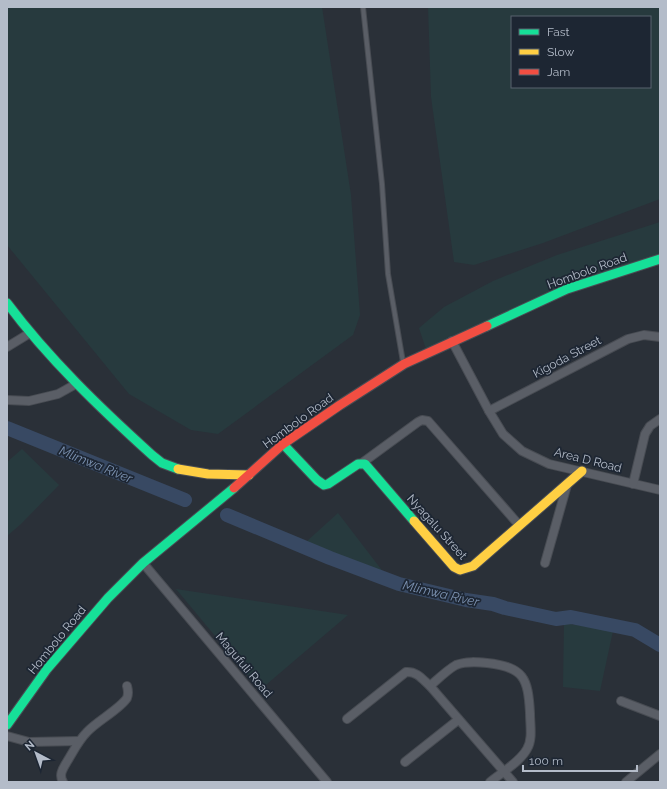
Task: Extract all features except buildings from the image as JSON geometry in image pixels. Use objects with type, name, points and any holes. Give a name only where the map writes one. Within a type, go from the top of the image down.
[{"type":"street","name":"Hombolo Road","points":[[7,724],[47,670],[108,598],[144,563],[249,475],[283,444],[404,364],[567,289],[660,258]]},
{"type":"street","points":[[7,303],[30,333],[76,384],[145,448],[166,465],[186,472],[249,475]]},
{"type":"street","points":[[7,347],[30,333]]},
{"type":"street","name":"Kigoda Street","points":[[489,411],[628,339],[644,334],[660,337]]},
{"type":"street","name":"Area D Road","points":[[452,341],[489,411],[503,434],[522,451],[549,464],[660,490]]},
{"type":"street","points":[[7,400],[29,401],[58,394],[76,384]]},
{"type":"street","points":[[633,484],[645,434],[650,426],[660,419]]},
{"type":"street","points":[[283,444],[317,480],[324,485],[362,463],[418,422],[422,420],[428,421],[519,524]]},
{"type":"street","name":"Nyagalu Street","points":[[362,463],[368,466],[457,569],[464,570],[473,566],[519,524],[582,472]]},
{"type":"street","points":[[545,563],[567,485]]},
{"type":"street","name":"Magufuli Road","points":[[144,563],[327,782]]},
{"type":"street","points":[[430,686],[449,670],[466,662],[509,667],[523,678],[527,685],[529,696],[530,741],[522,756],[490,782]]},
{"type":"street","points":[[347,719],[406,672],[412,671],[430,686],[512,782]]},
{"type":"street","points":[[63,782],[61,772],[79,741],[92,727],[127,698],[127,686]]},
{"type":"street","points":[[620,701],[660,716]]},
{"type":"street","points":[[405,762],[458,720]]},
{"type":"street","points":[[7,736],[29,742],[79,741]]},
{"type":"street","points":[[626,782],[660,754]]},
{"type":"lane","points":[[363,7],[382,184],[388,274],[398,338],[404,364]]},
{"type":"green space","points":[[7,7],[322,7],[351,195],[360,315],[353,335],[218,434],[191,430],[129,394],[7,245]]},
{"type":"green space","points":[[428,7],[660,7],[660,199],[543,243],[474,265],[454,262],[431,97]]},
{"type":"green space","points":[[660,222],[660,255],[426,349],[419,328],[444,307],[493,281],[557,255]]},
{"type":"green space","points":[[22,449],[59,485],[21,524],[7,536],[7,462]]},
{"type":"green space","points":[[338,513],[384,573],[306,542]]},
{"type":"green space","points":[[176,589],[348,615],[260,690]]},
{"type":"green space","points":[[564,623],[613,631],[600,691],[563,687]]},
{"type":"waterway","name":"Mlimwa River","points":[[7,428],[185,500]]},
{"type":"waterway","name":"Mlimwa River","points":[[227,515],[330,558],[399,584],[556,619],[571,617],[635,630],[660,645]]},
{"type":"traffic: fast","points":[[487,326],[567,289],[660,259]]},
{"type":"traffic: fast","points":[[7,303],[40,344],[94,401],[152,455],[162,463],[178,469]]},
{"type":"traffic: fast","points":[[283,444],[317,480],[324,485],[328,484],[358,464],[365,464],[414,521]]},
{"type":"traffic: fast","points":[[7,725],[47,669],[108,598],[143,563],[234,488]]},
{"type":"traffic: slow","points":[[178,469],[208,474],[249,475]]},
{"type":"traffic: slow","points":[[414,521],[454,567],[460,570],[473,566],[582,471]]},
{"type":"traffic: jam","points":[[234,488],[283,444],[404,364],[487,326]]}]
